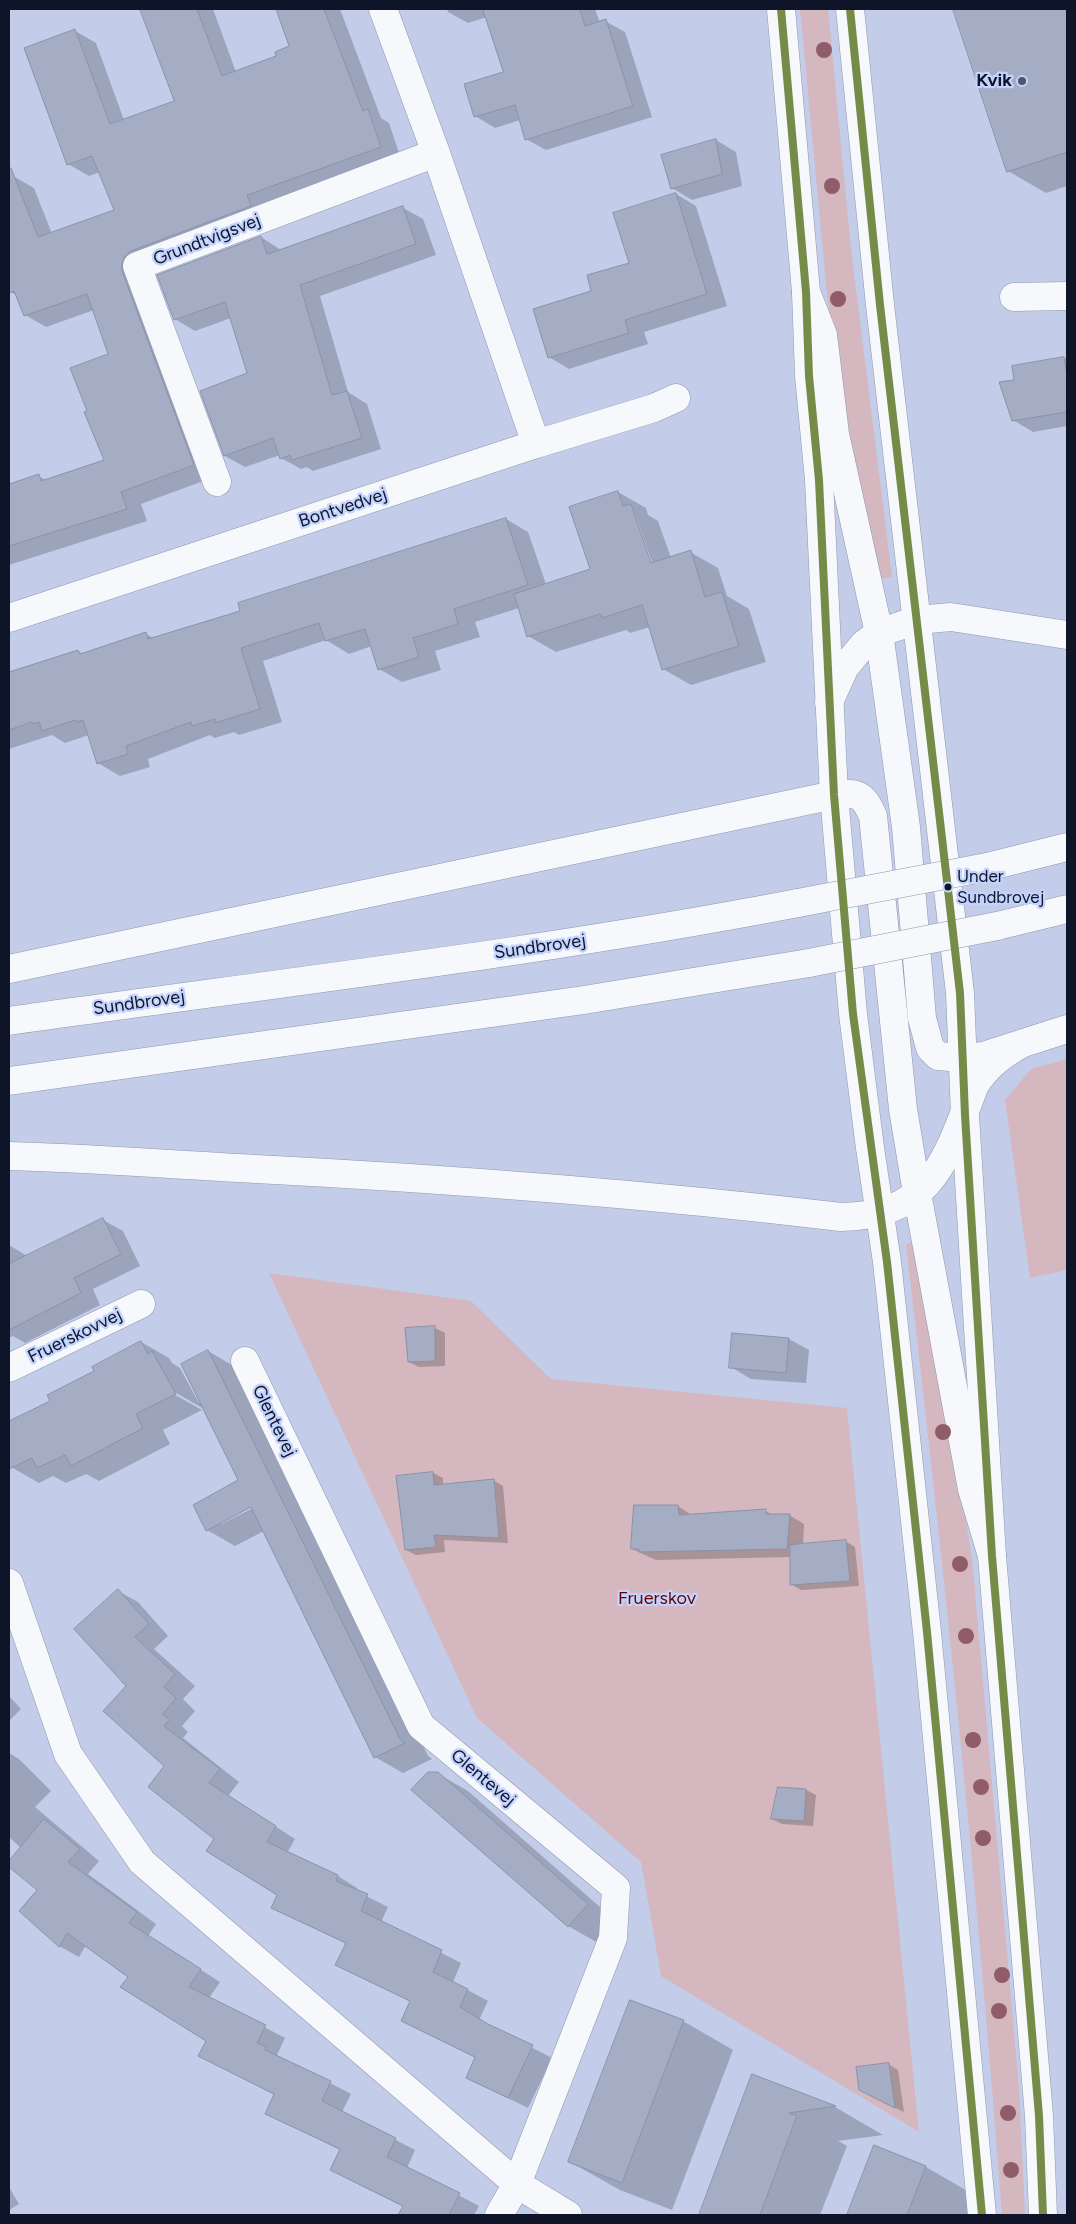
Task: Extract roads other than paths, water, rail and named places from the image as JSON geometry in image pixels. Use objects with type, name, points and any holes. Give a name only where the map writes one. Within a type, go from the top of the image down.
[{"type":"street","points":[[383,9],[436,153],[536,444]]},
{"type":"street","points":[[781,9],[806,292],[809,376],[818,480],[834,795],[852,1014],[887,1262],[929,1651],[982,2215]]},
{"type":"street","points":[[850,9],[880,305],[960,993],[965,1115],[992,1556],[1039,2116],[1044,2215]]},
{"type":"street","name":"Grundtvigsvej","points":[[217,482],[137,266],[436,153]]},
{"type":"street","points":[[806,292],[823,335],[835,434],[879,633],[906,827],[922,1018],[930,1048],[938,1056],[963,1058],[983,1056],[1067,1029]]},
{"type":"street","points":[[1014,298],[1067,296]]},
{"type":"street","name":"Bontvedvej","points":[[9,618],[536,444],[654,408],[676,398]]},
{"type":"street","points":[[829,702],[844,667],[864,644],[879,633],[917,620],[951,617],[1067,635]]},
{"type":"street","points":[[9,969],[834,795],[852,793],[865,799],[873,816],[903,1109],[917,1193],[972,1489],[992,1556]]},
{"type":"street","name":"Sundbrovej","points":[[9,1021],[576,942],[798,903],[987,866],[1067,847]]},
{"type":"street","points":[[9,1082],[584,1000],[809,963],[997,926],[1067,910]]},
{"type":"street","points":[[9,1156],[82,1157],[562,1188],[841,1217],[866,1216],[879,1213],[902,1203],[933,1179],[943,1163],[965,1115],[975,1085],[990,1064],[1023,1043]]},
{"type":"street","name":"Fruerskovvej","points":[[9,1368],[141,1304]]},
{"type":"street","name":"Glentevej","points":[[245,1361],[421,1726],[616,1888],[614,1938],[517,2184],[499,2215]]},
{"type":"street","points":[[9,1583],[68,1754],[142,1862],[517,2184],[568,2215]]},
{"type":"place","name":"Kvik","points":[[1022,81]]},
{"type":"place","name":"Under Sundbrovej","points":[[948,887]]},
{"type":"park label","name":"Fruerskov","points":[[657,1599]]}]
